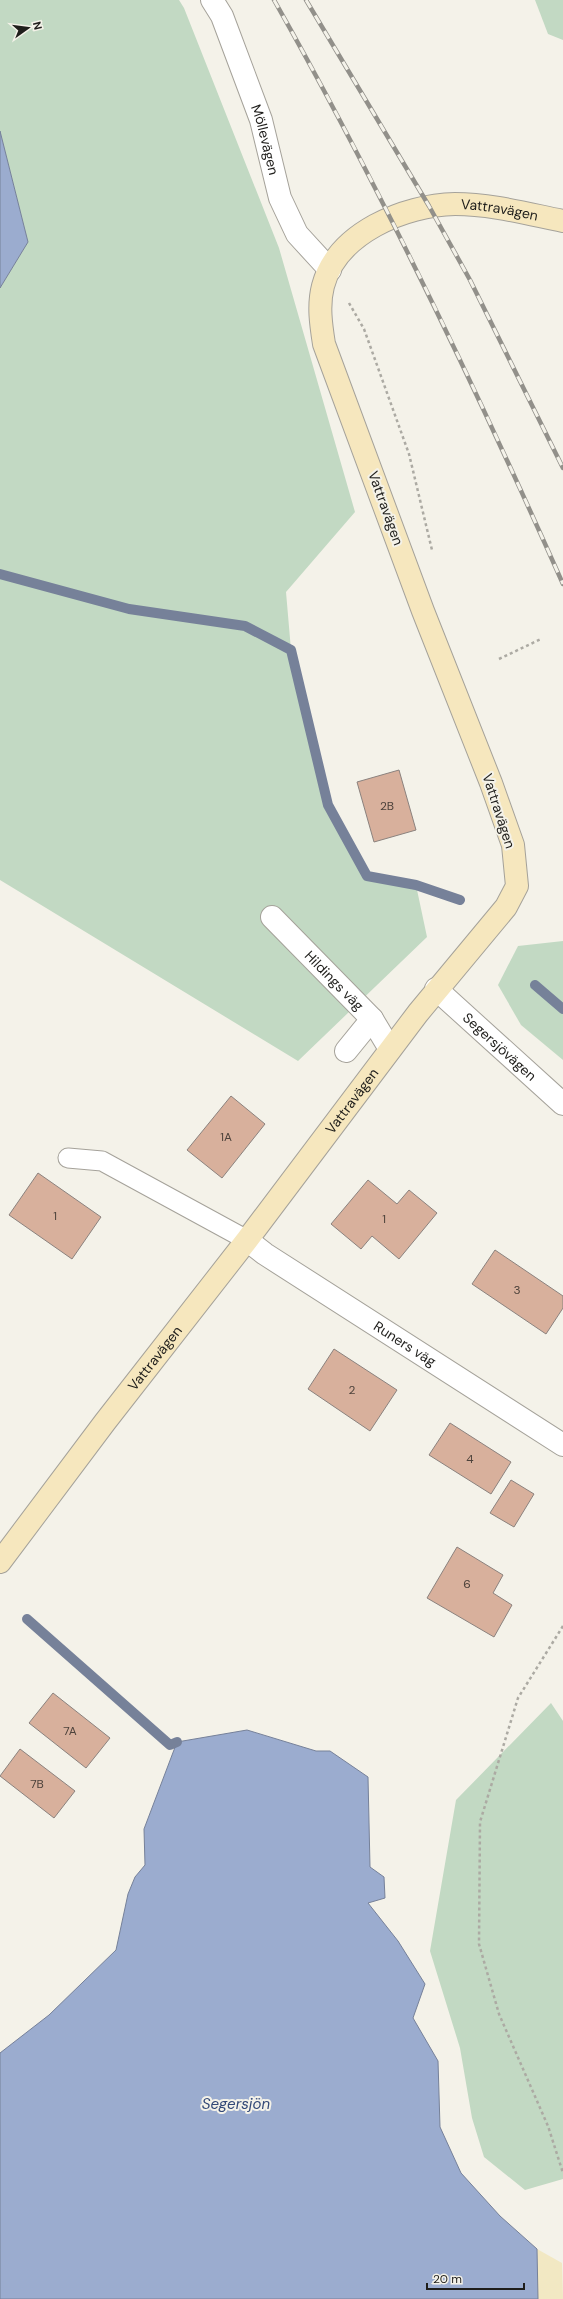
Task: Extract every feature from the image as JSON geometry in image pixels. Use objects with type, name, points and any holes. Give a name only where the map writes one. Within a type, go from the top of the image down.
[{"type":"street","name":"Möllevägen","points":[[212,0],[222,16],[261,120],[280,198],[297,234],[330,270]]},
{"type":"street","name":"Vattravägen","points":[[0,1562],[105,1422],[247,1240],[436,989],[509,900],[517,886],[513,845],[491,782],[423,611],[324,344],[321,302],[324,285],[330,270],[339,255],[351,242],[391,219],[429,206],[479,205],[563,221]]},
{"type":"street","name":"Hildings väg","points":[[272,916],[372,1019],[390,1049]]},
{"type":"street","name":"Segersjövägen","points":[[436,989],[563,1104]]},
{"type":"street","points":[[346,1051],[372,1019]]},
{"type":"street","name":"Runers väg","points":[[247,1240],[278,1262],[563,1445]]},
{"type":"lane","points":[[68,1158],[102,1161],[247,1240]]},
{"type":"path","points":[[330,270],[366,336],[409,454],[434,558]]},
{"type":"path","points":[[499,659],[541,639]]},
{"type":"path","points":[[563,1626],[518,1698],[480,1822],[479,1936],[479,1944],[499,2014],[548,2126],[563,2173]]},
{"type":"green space","points":[[0,0],[179,0],[184,8],[279,248],[355,512],[286,592],[291,650],[328,805],[367,876],[416,885],[427,937],[298,1061],[0,880],[0,288],[28,242],[0,131]]},
{"type":"green space","points":[[535,0],[563,0],[563,40],[548,34]]},
{"type":"green space","points":[[563,941],[563,1060],[521,1025],[498,985],[518,946]]},
{"type":"green space","points":[[551,1703],[563,1721],[563,2179],[525,2190],[484,2157],[472,2118],[460,2048],[430,1951],[456,1800]]},
{"type":"sand","points":[[537,2249],[562,2263],[563,2299],[538,2299]]},
{"type":"water","points":[[0,131],[28,242],[0,288]]},
{"type":"water","name":"Segersjön","points":[[247,1730],[316,1751],[330,1751],[368,1777],[370,1867],[384,1877],[385,1898],[368,1903],[398,1941],[425,1984],[413,2018],[438,2061],[440,2127],[461,2173],[500,2216],[537,2249],[538,2299],[0,2299],[0,2053],[49,2015],[116,1950],[128,1894],[135,1877],[145,1865],[144,1829],[177,1742]]},
{"type":"building","points":[[399,770],[416,830],[374,842],[357,782]]},
{"type":"building","points":[[231,1096],[265,1124],[222,1178],[187,1150]]},
{"type":"building","points":[[38,1173],[101,1217],[72,1259],[9,1215]]},
{"type":"building","points":[[368,1180],[397,1204],[409,1190],[437,1213],[399,1259],[372,1236],[361,1249],[331,1224]]},
{"type":"building","points":[[495,1250],[563,1296],[563,1308],[546,1334],[472,1284]]},
{"type":"building","points":[[334,1349],[397,1390],[370,1431],[308,1389]]},
{"type":"building","points":[[450,1423],[511,1462],[491,1494],[429,1455]]},
{"type":"building","points":[[511,1480],[534,1494],[514,1527],[490,1513]]},
{"type":"building","points":[[457,1547],[503,1575],[493,1593],[512,1605],[494,1637],[427,1598]]},
{"type":"building","points":[[53,1693],[110,1738],[86,1768],[29,1723]]},
{"type":"building","points":[[20,1749],[75,1791],[54,1818],[0,1776]]},
{"type":"waterway","points":[[0,574],[129,609],[245,626],[291,650],[328,805],[367,876],[416,885],[460,900]]},
{"type":"waterway","points":[[535,985],[563,1009]]},
{"type":"waterway","points":[[27,1619],[170,1745],[177,1742]]},
{"type":"railway","points":[[274,0],[352,143],[426,289],[496,436],[563,584]]},
{"type":"railway","points":[[306,0],[429,206],[470,280],[563,468]]}]
